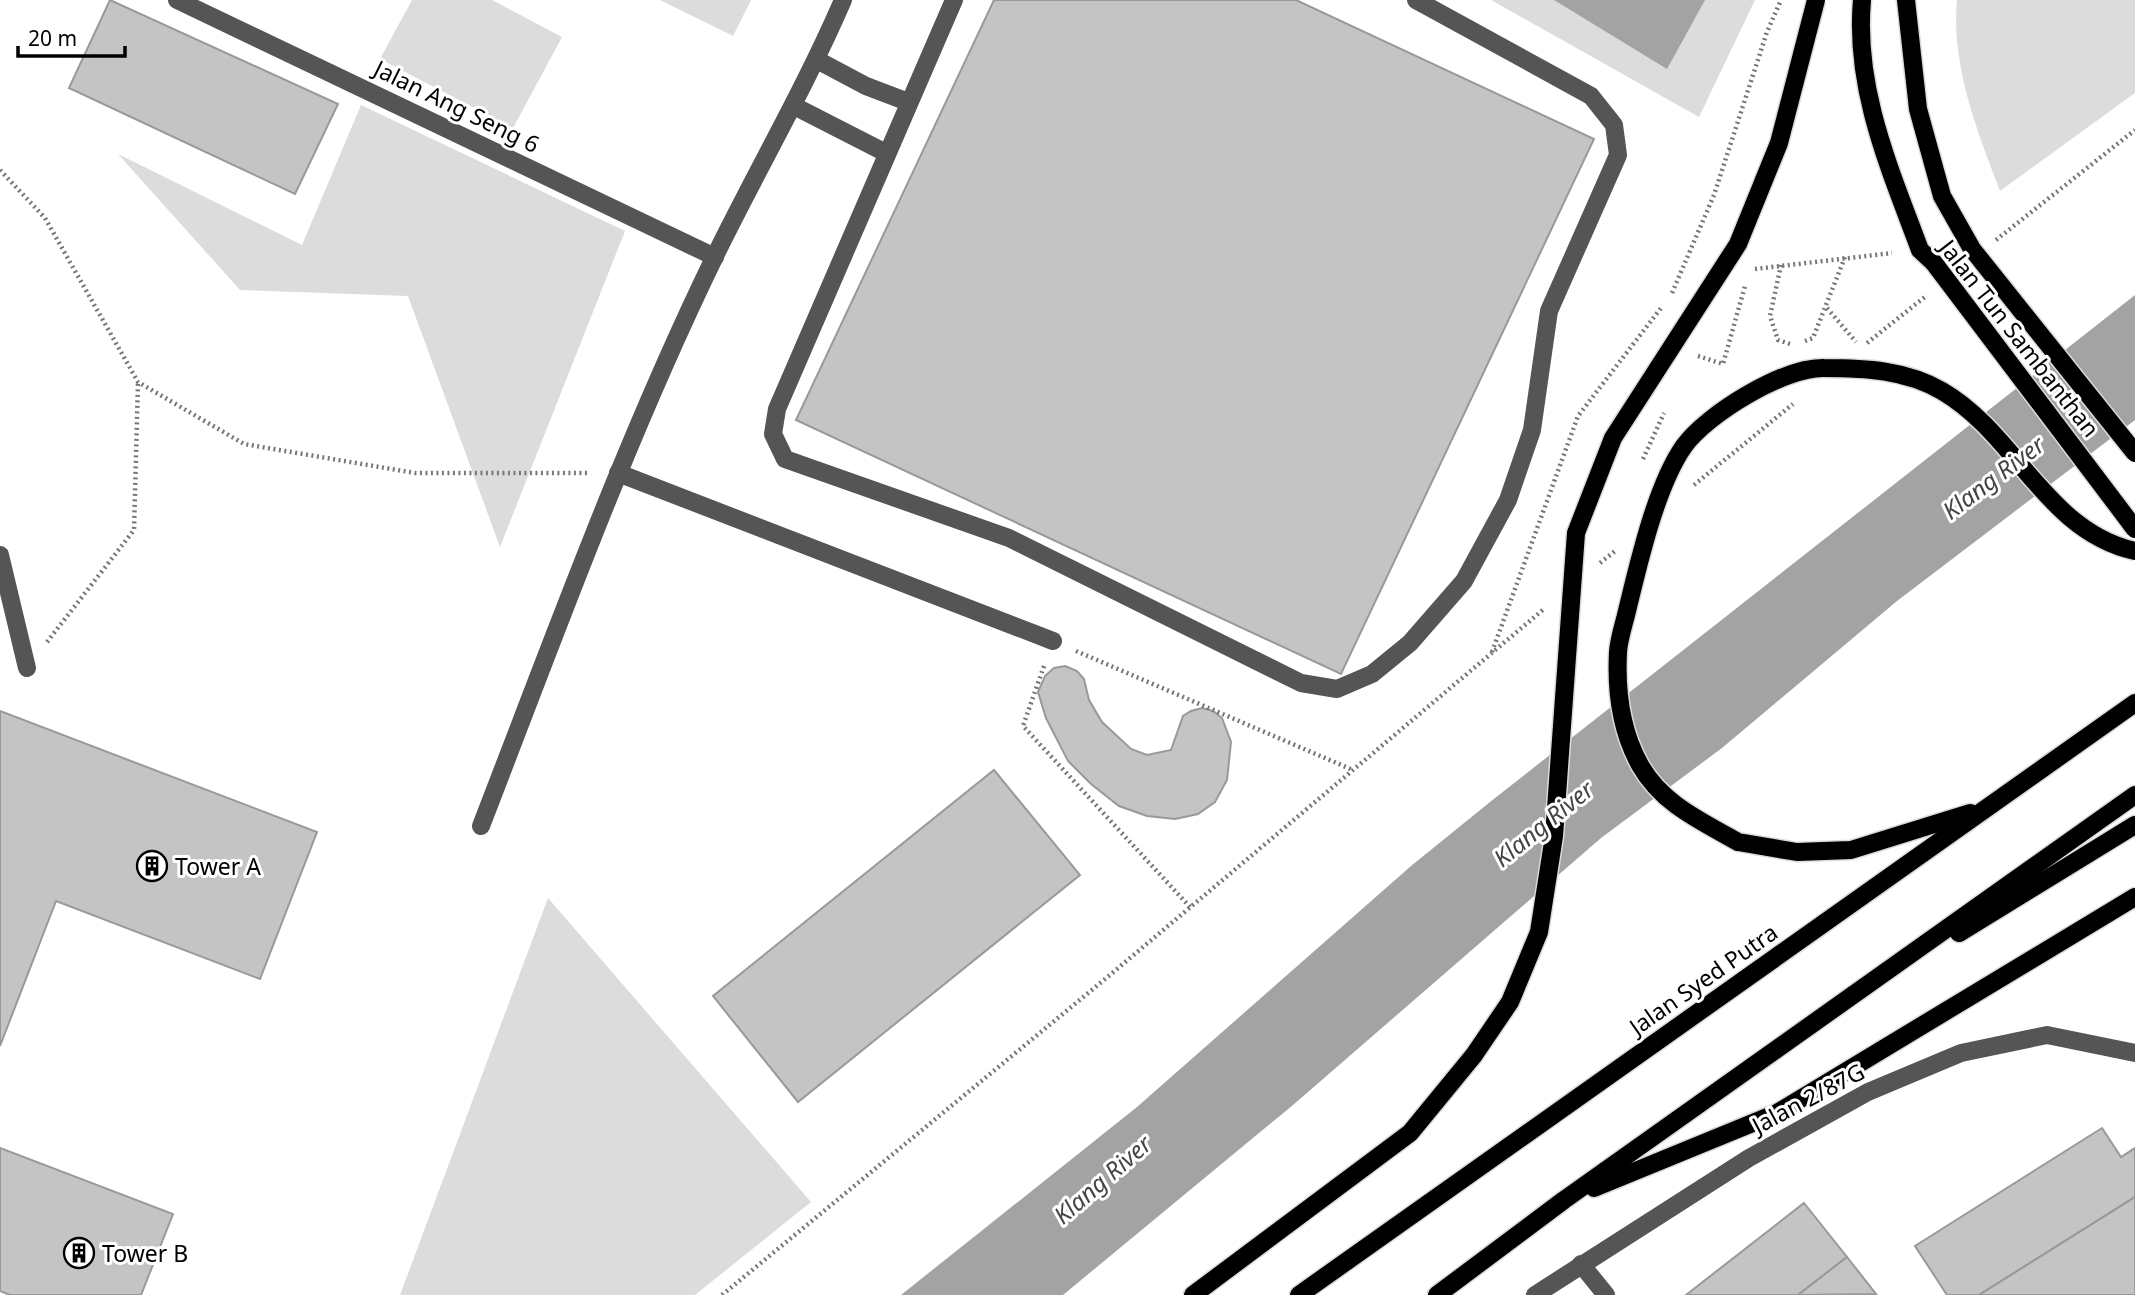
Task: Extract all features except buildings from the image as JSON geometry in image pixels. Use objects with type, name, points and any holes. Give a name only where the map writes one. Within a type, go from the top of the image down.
[{"type":"main road","points":[[1193,1295],[1410,1133],[1474,1055],[1510,1002],[1539,932],[1554,836],[1576,533],[1613,438],[1738,244],[1779,143],[1816,0]]},
{"type":"main road","name":"Jalan Tun Sambanthan","points":[[1862,0],[1860,23],[1872,121],[1920,250],[1934,263],[2135,529]]},
{"type":"main road","name":"Jalan Tun Sambanthan","points":[[1906,0],[1918,109],[1942,196],[2135,453]]},
{"type":"main road","points":[[1985,808],[1851,850],[1797,852],[1738,842],[1673,806],[1640,766],[1621,717],[1618,650],[1638,567],[1668,474],[1685,444],[1761,385],[1820,368],[1885,370],[1942,391],[1986,426],[2068,517],[2095,537],[2135,551]]},
{"type":"main road","name":"Jalan Syed Putra","points":[[1299,1295],[2135,703]]},
{"type":"main road","points":[[1437,1295],[1564,1200],[2135,794]]},
{"type":"main road","points":[[1826,1014],[2135,825]]},
{"type":"main road","points":[[1564,1200],[1777,1114],[2132,898]]},
{"type":"street","name":"Jalan Ang Seng 6","points":[[177,0],[715,257]]},
{"type":"street","points":[[481,826],[618,473],[715,257],[817,60],[843,0]]},
{"type":"street","points":[[954,0],[776,409],[773,435],[785,458],[1009,538],[1301,683],[1337,689],[1372,674],[1410,643],[1464,581],[1508,500],[1532,430],[1549,311],[1618,155],[1614,125],[1591,96],[1416,0]]},
{"type":"street","points":[[817,60],[866,86],[908,102]]},
{"type":"street","points":[[794,106],[886,153]]},
{"type":"street","points":[[618,473],[1053,641]]},
{"type":"street","points":[[0,555],[27,668]]},
{"type":"street","name":"Jalan 2/87G","points":[[1535,1295],[1773,1145],[1868,1092],[1961,1053],[2046,1035],[2135,1053]]},
{"type":"street","points":[[1581,1264],[1606,1295]]},
{"type":"path","points":[[1670,296],[1714,195],[1767,32],[1781,0]]},
{"type":"path","points":[[1980,248],[2135,130]]},
{"type":"path","points":[[0,170],[45,218],[138,382],[244,444],[415,473],[618,473]]},
{"type":"path","points":[[1750,270],[1920,250]]},
{"type":"path","points":[[1781,265],[1770,316],[1778,340],[1794,345],[1813,338],[1845,257]]},
{"type":"path","points":[[1692,354],[1723,364],[1747,281]]},
{"type":"path","points":[[1827,308],[1861,348],[1935,288]]},
{"type":"path","points":[[1492,652],[1578,416],[1662,307]]},
{"type":"path","points":[[27,668],[134,530],[138,382]]},
{"type":"path","points":[[1693,486],[1798,400]]},
{"type":"path","points":[[1640,465],[1669,403]]},
{"type":"path","points":[[1609,555],[1613,542]]},
{"type":"path","points":[[1599,564],[1619,547]]},
{"type":"path","points":[[722,1295],[1547,607]]},
{"type":"path","points":[[1190,907],[1023,726],[1053,641],[1353,770]]},
{"type":"shaded area","points":[[412,0],[492,0],[562,37],[513,128],[380,59]]},
{"type":"shaded area","points":[[660,0],[751,0],[733,36]]},
{"type":"shaded area","points":[[1491,0],[1755,0],[1699,117]]},
{"type":"shaded area","points":[[1957,0],[2135,0],[2135,93],[2000,191],[1975,121],[1962,73],[1956,25]]},
{"type":"shaded area","points":[[361,105],[625,231],[500,547],[408,296],[240,290],[118,154],[302,245]]},
{"type":"shaded area","points":[[548,898],[811,1202],[695,1295],[400,1295]]},
{"type":"water","points":[[1554,0],[1705,0],[1667,69]]},
{"type":"water","name":"Klang River","points":[[2135,295],[2135,420],[1897,601],[1722,748],[1601,838],[1293,1105],[1063,1295],[901,1295],[1137,1107],[1411,866]]},
{"type":"place","name":"Tower A","points":[[152,866]]},
{"type":"place","name":"Tower B","points":[[79,1253]]}]
